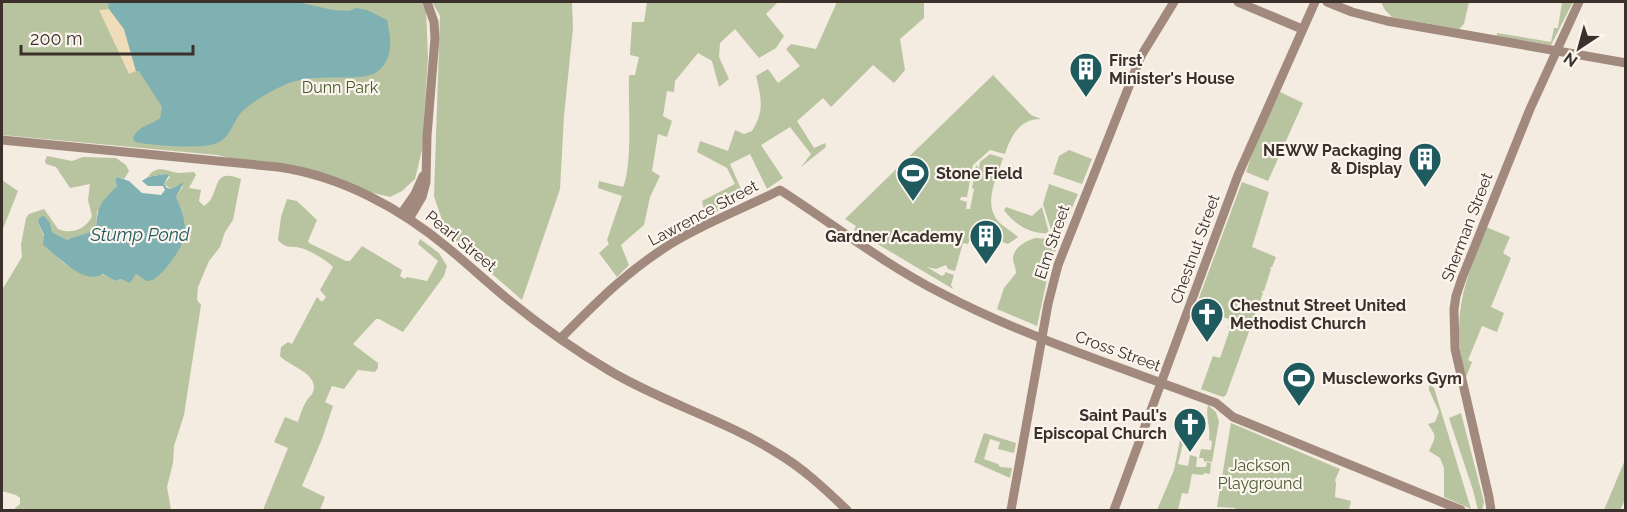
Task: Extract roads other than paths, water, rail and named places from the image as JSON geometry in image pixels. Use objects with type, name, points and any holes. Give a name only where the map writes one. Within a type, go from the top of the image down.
[{"type":"street","points":[[405,217],[423,193],[426,182],[427,136],[435,38],[434,22],[427,2]]},
{"type":"street","name":"Elm Street","points":[[1011,510],[1054,278],[1066,242],[1141,56],[1174,2]]},
{"type":"street","points":[[1238,2],[1302,29]]},
{"type":"street","name":"Chestnut Street","points":[[1114,510],[1238,175],[1315,2]]},
{"type":"street","points":[[1327,2],[1378,19],[1626,63]]},
{"type":"street","name":"Sherman Street","points":[[1491,510],[1455,349],[1456,296],[1498,187],[1579,2]]},
{"type":"street","name":"Pearl Street","points":[[2,140],[300,170],[346,186],[405,217],[449,248],[515,305],[595,362],[628,381],[777,452],[806,473],[847,510]]},
{"type":"street","name":"Cross Street","points":[[780,190],[841,232],[938,292],[1042,339],[1216,403],[1233,417],[1461,510]]},
{"type":"street","name":"Lawrence Street","points":[[561,338],[612,286],[658,253],[692,232],[780,190]]},
{"type":"water","points":[[108,2],[297,2],[333,10],[349,11],[356,8],[367,10],[387,20],[389,54],[383,66],[373,74],[358,77],[304,79],[277,89],[255,101],[243,111],[227,136],[214,144],[181,146],[139,143],[134,141],[135,134],[160,118],[162,107],[139,71],[136,71],[124,29],[109,9]]},
{"type":"water","name":"Stump Pond","points":[[169,175],[164,184],[167,188],[171,189],[184,182],[176,197],[183,217],[185,233],[175,257],[153,280],[148,281],[136,274],[130,283],[121,279],[116,281],[103,274],[96,277],[88,276],[72,268],[43,245],[44,235],[38,222],[40,217],[44,216],[50,223],[52,232],[67,240],[86,234],[96,228],[99,209],[117,186],[115,180],[117,177],[129,181],[142,193],[161,195],[165,190],[163,186],[148,186],[142,181],[148,177]]},
{"type":"place","name":"First Minister's House","points":[[1086,98]]},
{"type":"place","name":"NEWW Packaging & Display","points":[[1425,188]]},
{"type":"place","name":"Stone Field","points":[[913,202]]},
{"type":"place","name":"Gardner Academy","points":[[986,265]]},
{"type":"place","name":"Chestnut Street United Methodist Church","points":[[1207,343]]},
{"type":"place","name":"Muscleworks Gym","points":[[1299,407]]},
{"type":"place","name":"Saint Paul's Episcopal Church","points":[[1190,453]]},
{"type":"park label","name":"Dunn Park","points":[[340,87]]},
{"type":"park label","name":"Jackson Playground","points":[[1260,474]]}]
